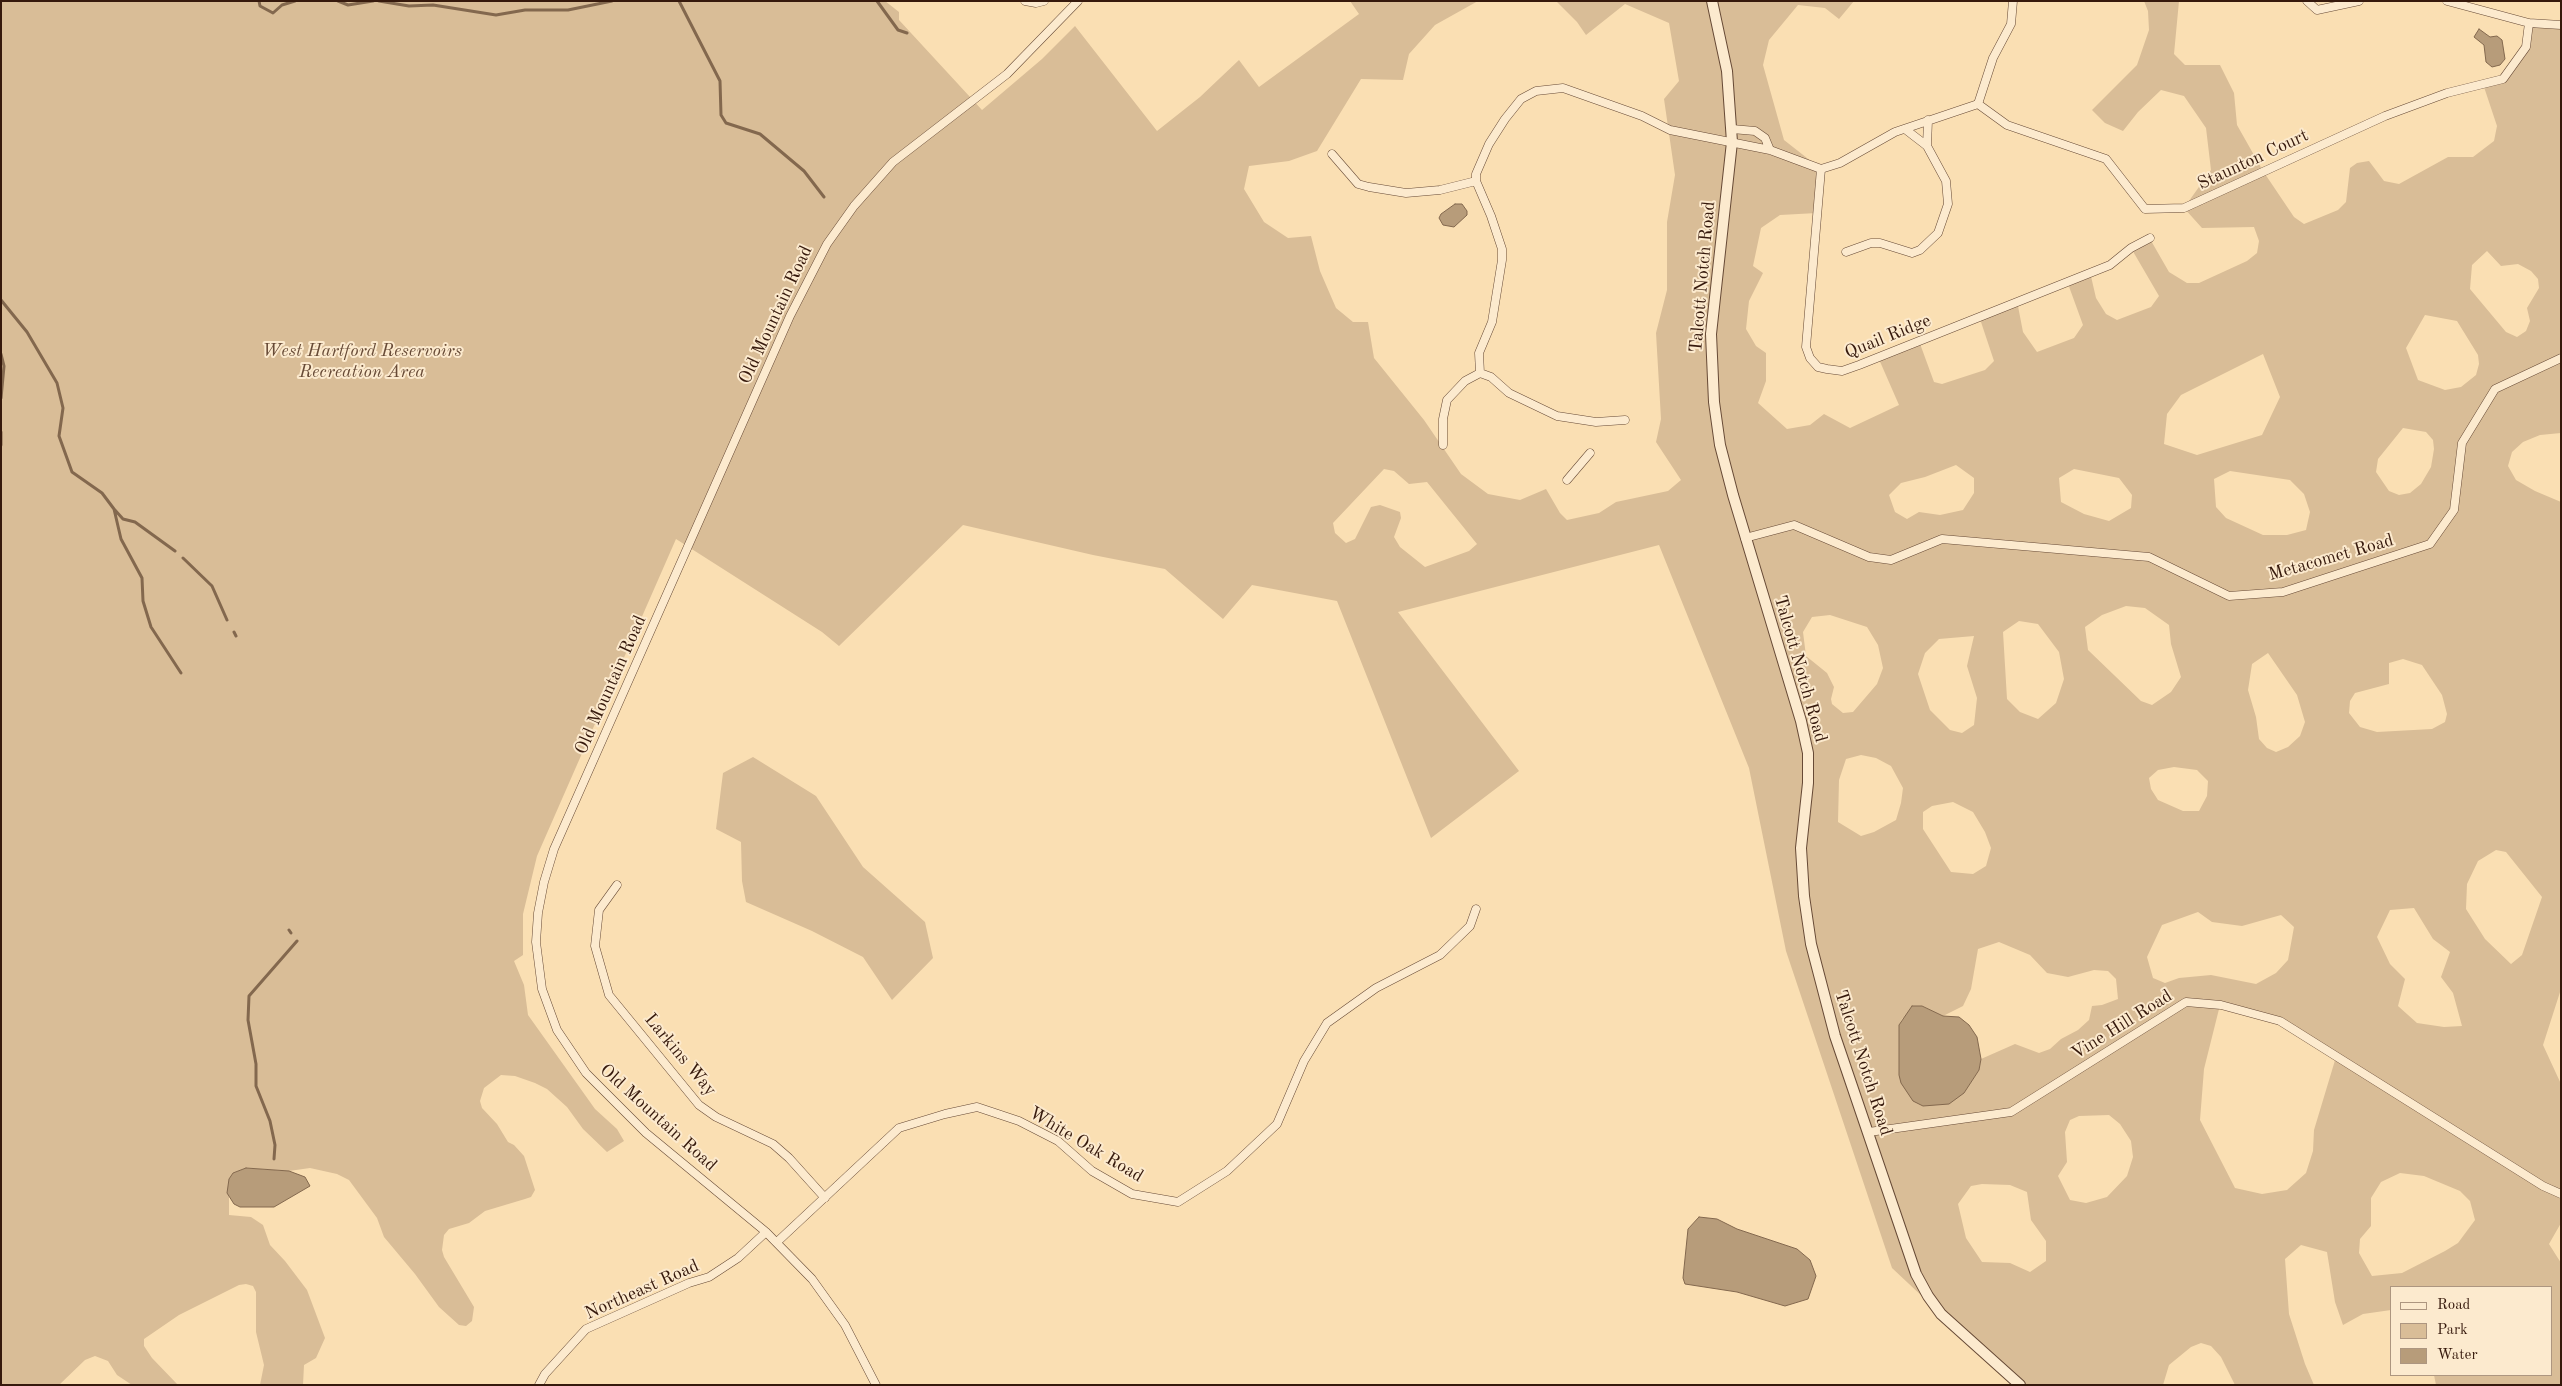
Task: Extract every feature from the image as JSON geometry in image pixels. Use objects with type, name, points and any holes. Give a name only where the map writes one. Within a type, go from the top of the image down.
[{"type":"street","points":[[1025,1],[1036,3],[1044,1]]},
{"type":"street","name":"Old Mountain Road","points":[[876,1385],[862,1354],[830,1302],[812,1279],[766,1232],[626,1114],[586,1074],[569,1049],[548,1008],[538,965],[537,932],[544,882],[554,849],[790,316],[827,244],[854,206],[893,162],[1007,74],[1078,1]]},
{"type":"street","name":"Talcott Notch Road","points":[[1712,1],[1728,71],[1732,142],[1711,334],[1711,368],[1720,445],[1801,720],[1808,753],[1808,783],[1801,848],[1804,896],[1811,944],[1835,1036],[1916,1274],[1941,1314],[2020,1385]]},
{"type":"street","points":[[1480,373],[1479,353],[1492,322],[1502,249],[1491,216],[1476,181],[1479,164],[1505,119],[1521,99],[1536,91],[1563,88],[1642,116],[1670,130],[1770,150],[1821,169],[1840,163],[1881,138],[1978,104],[1992,58],[2010,24],[2013,1]]},
{"type":"street","points":[[2307,1],[2317,10],[2359,1]]},
{"type":"street","points":[[2447,1],[2529,23],[2561,25]]},
{"type":"street","name":"Staunton Court","points":[[1978,104],[2007,125],[2106,159],[2146,209],[2184,208],[2385,116],[2447,93],[2503,78],[2526,47],[2529,23]]},
{"type":"street","points":[[1927,146],[1928,120]]},
{"type":"street","points":[[1732,129],[1755,131],[1766,138],[1770,150]]},
{"type":"street","points":[[1846,252],[1871,243],[1880,243],[1912,253],[1920,250],[1938,233],[1946,212],[1949,192],[1942,170],[1927,146],[1906,129]]},
{"type":"street","points":[[1332,154],[1358,184],[1406,194],[1440,190],[1476,181]]},
{"type":"street","name":"Quail Ridge","points":[[1821,169],[1806,347],[1810,358],[1818,367],[1827,369],[1842,371],[1859,365],[2110,265],[2130,248],[2150,238]]},
{"type":"street","name":"Metacomet Road","points":[[1746,538],[1794,525],[1869,557],[1891,560],[1942,539],[2149,557],[2229,596],[2283,592],[2430,544],[2454,510],[2462,443],[2495,389],[2561,358]]},
{"type":"street","points":[[1443,445],[1443,419],[1447,400],[1465,381],[1480,373],[1491,377],[1509,392],[1557,416],[1596,422],[1625,420]]},
{"type":"street","points":[[1567,480],[1590,453]]},
{"type":"street","name":"Larkins Way","points":[[617,885],[599,910],[595,946],[609,995],[699,1105],[716,1117],[774,1144],[825,1198]]},
{"type":"street","name":"White Oak Road","points":[[777,1242],[899,1128],[977,1107],[1019,1121],[1058,1141],[1092,1170],[1132,1194],[1178,1202],[1227,1172],[1277,1124],[1304,1061],[1328,1023],[1376,988],[1440,955],[1470,926],[1476,909]]},
{"type":"street","name":"Vine Hill Road","points":[[1869,1132],[2011,1112],[2186,1002],[2220,1005],[2280,1021],[2543,1186],[2561,1194]]},
{"type":"street","name":"Northeast Road","points":[[539,1385],[545,1374],[586,1329],[689,1283],[709,1277],[738,1258],[766,1232]]},
{"type":"green space","name":"West Hartford Reservoirs Recreation Area","points":[[1,1],[885,1],[899,12],[899,20],[982,110],[1042,59],[1075,26],[1157,131],[1200,97],[1239,60],[1259,87],[1359,14],[1350,1],[1478,1],[1435,25],[1409,54],[1403,80],[1361,79],[1317,151],[1289,161],[1249,166],[1244,189],[1264,222],[1288,238],[1311,236],[1320,271],[1336,308],[1353,322],[1368,322],[1374,358],[1424,420],[1461,474],[1488,494],[1520,500],[1546,489],[1560,513],[1567,520],[1599,513],[1616,502],[1668,491],[1681,480],[1656,442],[1661,419],[1656,333],[1667,290],[1667,222],[1675,175],[1664,99],[1679,81],[1669,23],[1625,4],[1586,35],[1577,22],[1556,1],[1854,1],[1839,19],[1825,8],[1798,5],[1769,40],[1763,65],[1784,140],[1821,169],[1817,213],[1780,215],[1761,228],[1753,266],[1763,273],[1749,301],[1746,329],[1756,346],[1766,353],[1766,381],[1758,403],[1787,429],[1810,425],[1824,414],[1850,428],[1899,405],[1878,357],[1919,341],[1934,382],[1942,384],[1985,370],[1994,361],[1979,316],[2017,301],[2023,332],[2037,352],[2074,338],[2083,325],[2067,281],[2090,272],[2096,298],[2106,314],[2117,320],[2151,307],[2159,296],[2131,248],[2150,239],[2169,272],[2187,283],[2199,283],[2247,261],[2257,253],[2259,241],[2254,227],[2202,228],[2184,208],[2211,170],[2206,128],[2184,96],[2161,90],[2138,112],[2123,131],[2105,123],[2092,110],[2137,65],[2149,30],[2148,11],[2144,1],[2179,1],[2174,54],[2185,65],[2220,65],[2234,93],[2237,125],[2263,171],[2294,217],[2304,224],[2338,210],[2346,202],[2350,168],[2357,163],[2369,161],[2384,181],[2399,184],[2448,157],[2473,157],[2494,141],[2497,126],[2483,84],[2503,78],[2526,47],[2529,23],[2561,25],[2561,433],[2540,435],[2523,442],[2512,452],[2508,466],[2516,480],[2535,491],[2561,502],[2561,989],[2543,1045],[2561,1084],[2561,1223],[2549,1244],[2561,1263],[2561,1385],[2436,1385],[2434,1376],[2552,1376],[2552,1286],[2390,1286],[2390,1310],[2363,1314],[2343,1325],[2335,1302],[2327,1252],[2301,1245],[2285,1259],[2289,1314],[2305,1364],[2314,1385],[2235,1385],[2221,1357],[2211,1346],[2201,1343],[2191,1347],[2169,1365],[2163,1385],[2020,1385],[1941,1314],[1892,1268],[1786,951],[1749,768],[1659,545],[1398,612],[1519,771],[1431,838],[1337,601],[1252,585],[1223,619],[1165,569],[1093,555],[963,525],[839,646],[822,632],[676,539],[537,856],[523,914],[523,955],[514,961],[524,985],[528,1015],[595,1109],[617,1129],[624,1141],[607,1152],[583,1129],[567,1107],[547,1089],[535,1083],[515,1076],[501,1075],[484,1088],[480,1101],[482,1108],[497,1124],[508,1142],[514,1145],[524,1156],[535,1190],[531,1197],[485,1211],[469,1223],[449,1229],[444,1235],[442,1250],[444,1257],[474,1307],[472,1321],[466,1326],[459,1325],[439,1307],[415,1274],[384,1237],[377,1218],[349,1180],[337,1174],[310,1168],[289,1171],[246,1168],[233,1173],[229,1179],[229,1215],[251,1217],[263,1225],[270,1245],[307,1290],[325,1338],[316,1358],[304,1365],[303,1385],[260,1385],[264,1365],[256,1332],[256,1292],[253,1286],[246,1284],[239,1285],[179,1315],[144,1339],[144,1346],[152,1358],[178,1385],[132,1385],[117,1375],[108,1361],[95,1356],[85,1360],[59,1385],[1,1385]],"holes":[[[2487,251],[2501,266],[2518,264],[2531,271],[2538,279],[2539,288],[2527,308],[2530,321],[2526,331],[2517,337],[2506,332],[2470,289],[2472,265]],[[2425,315],[2457,321],[2478,355],[2479,364],[2476,375],[2461,387],[2445,390],[2418,380],[2406,348]],[[2263,354],[2280,397],[2262,435],[2197,455],[2164,444],[2167,414],[2181,395]],[[2403,428],[2426,432],[2433,440],[2434,449],[2431,467],[2421,484],[2410,493],[2399,495],[2389,491],[2376,472],[2378,459]],[[1956,465],[1974,478],[1974,493],[1963,510],[1940,515],[1919,512],[1907,519],[1895,512],[1889,495],[1901,483],[1925,477]],[[1384,469],[1394,471],[1409,484],[1427,482],[1477,544],[1469,551],[1425,567],[1400,547],[1394,537],[1401,518],[1400,512],[1380,505],[1371,507],[1355,539],[1346,543],[1335,533],[1333,523]],[[2074,469],[2119,478],[2132,495],[2131,508],[2109,521],[2084,514],[2061,502],[2059,478]],[[2230,471],[2290,480],[2304,494],[2310,512],[2306,530],[2287,535],[2263,535],[2226,518],[2216,507],[2214,479]],[[2126,606],[2145,608],[2169,625],[2171,644],[2181,677],[2171,692],[2152,705],[2141,701],[2088,650],[2085,627],[2102,615]],[[1830,615],[1867,627],[1878,645],[1883,668],[1877,684],[1853,712],[1843,713],[1832,704],[1831,699],[1834,687],[1827,673],[1806,656],[1803,632],[1812,617]],[[2019,621],[2038,624],[2059,652],[2064,679],[2056,703],[2038,719],[2020,712],[2007,699],[2003,632]],[[1974,636],[1967,666],[1977,698],[1974,725],[1962,733],[1950,730],[1930,710],[1918,674],[1925,653],[1939,639]],[[2268,653],[2297,695],[2305,722],[2300,736],[2288,747],[2276,752],[2267,748],[2259,739],[2256,717],[2248,690],[2252,664]],[[2403,659],[2422,665],[2442,695],[2447,714],[2445,722],[2432,729],[2377,732],[2360,727],[2349,713],[2350,701],[2355,693],[2389,684],[2389,663]],[[1861,755],[1876,758],[1891,766],[1903,788],[1896,820],[1874,832],[1861,836],[1838,822],[1839,780],[1846,759]],[[2174,767],[2197,770],[2208,781],[2207,796],[2199,811],[2183,811],[2158,800],[2151,789],[2149,778],[2158,770]],[[1953,802],[1973,812],[1985,832],[1991,848],[1986,866],[1973,874],[1951,872],[1923,829],[1923,812],[1932,806]],[[2496,850],[2506,852],[2542,897],[2522,955],[2511,964],[2485,939],[2466,909],[2467,884],[2478,861]],[[2414,908],[2433,939],[2450,952],[2441,977],[2453,993],[2462,1026],[2444,1027],[2417,1023],[2398,1006],[2405,979],[2390,964],[2377,937],[2390,910]],[[2198,912],[2212,922],[2242,926],[2281,915],[2294,927],[2288,960],[2276,973],[2256,984],[2211,975],[2179,978],[2165,983],[2153,978],[2147,957],[2162,925]],[[1999,942],[2030,955],[2047,973],[2068,977],[2094,970],[2108,971],[2116,979],[2118,999],[2102,1005],[2092,1006],[2089,1020],[2078,1030],[2061,1039],[2050,1049],[2039,1053],[2015,1044],[1981,1059],[1979,1070],[1964,1093],[1899,1075],[1899,1025],[1902,1019],[1922,1006],[1943,1016],[1963,1006],[1971,989],[1978,949]],[[2220,1005],[2280,1021],[2336,1057],[2314,1130],[2313,1151],[2306,1173],[2287,1190],[2262,1194],[2235,1188],[2200,1120],[2204,1069]],[[2109,1115],[2120,1124],[2131,1141],[2133,1157],[2127,1176],[2107,1197],[2086,1203],[2070,1200],[2058,1176],[2067,1162],[2065,1132],[2070,1120],[2079,1116]],[[2400,1173],[2424,1176],[2460,1191],[2470,1201],[2475,1220],[2458,1243],[2445,1251],[2402,1273],[2372,1276],[2359,1253],[2360,1239],[2371,1226],[2371,1198],[2381,1182]],[[1982,1184],[2010,1185],[2027,1192],[2031,1220],[2046,1241],[2046,1261],[2030,1272],[2010,1263],[1982,1262],[1966,1238],[1958,1204],[1971,1186]]]},
{"type":"green space","points":[[753,757],[816,796],[863,867],[925,922],[933,958],[892,1000],[863,957],[812,931],[746,902],[742,881],[741,842],[716,829],[723,773]]},
{"type":"water","points":[[2479,29],[2490,37],[2497,36],[2502,40],[2505,59],[2500,65],[2492,67],[2486,62],[2484,45],[2474,37]]},
{"type":"water","points":[[1455,204],[1462,204],[1467,211],[1467,215],[1454,227],[1443,225],[1439,218],[1441,214]]},
{"type":"water","points":[[1912,1006],[1922,1006],[1943,1016],[1959,1017],[1969,1025],[1977,1037],[1981,1059],[1979,1070],[1964,1093],[1949,1104],[1923,1106],[1913,1101],[1901,1083],[1899,1075],[1899,1025]]},
{"type":"water","points":[[246,1168],[289,1171],[305,1177],[310,1186],[274,1207],[240,1207],[234,1204],[227,1193],[229,1179],[233,1173]]},
{"type":"water","points":[[1699,1217],[1717,1219],[1737,1229],[1797,1249],[1810,1260],[1816,1276],[1808,1299],[1785,1306],[1737,1292],[1685,1284],[1683,1278],[1688,1229]]},
{"type":"waterway","points":[[259,1],[260,6],[273,13],[282,5],[295,1]]},
{"type":"waterway","points":[[338,1],[348,5],[373,1]]},
{"type":"waterway","points":[[379,1],[409,6],[433,5],[496,15],[525,10],[568,10],[612,1]]},
{"type":"waterway","points":[[679,1],[720,81],[721,115],[726,123],[760,134],[804,171],[824,197]]},
{"type":"waterway","points":[[877,1],[898,30],[907,33]]},
{"type":"waterway","points":[[1,300],[27,332],[57,383],[63,408],[59,436],[72,472],[102,493],[114,509],[121,539],[142,578],[143,601],[151,627],[181,673]]},
{"type":"waterway","points":[[1,354],[4,366],[1,398]]},
{"type":"waterway","points":[[1,432],[1,445]]},
{"type":"waterway","points":[[114,509],[123,519],[135,522],[175,551]]},
{"type":"waterway","points":[[183,558],[212,586],[227,620]]},
{"type":"waterway","points":[[234,632],[236,636]]},
{"type":"waterway","points":[[274,1159],[275,1145],[270,1121],[256,1086],[256,1064],[248,1020],[249,996],[297,941]]}]
